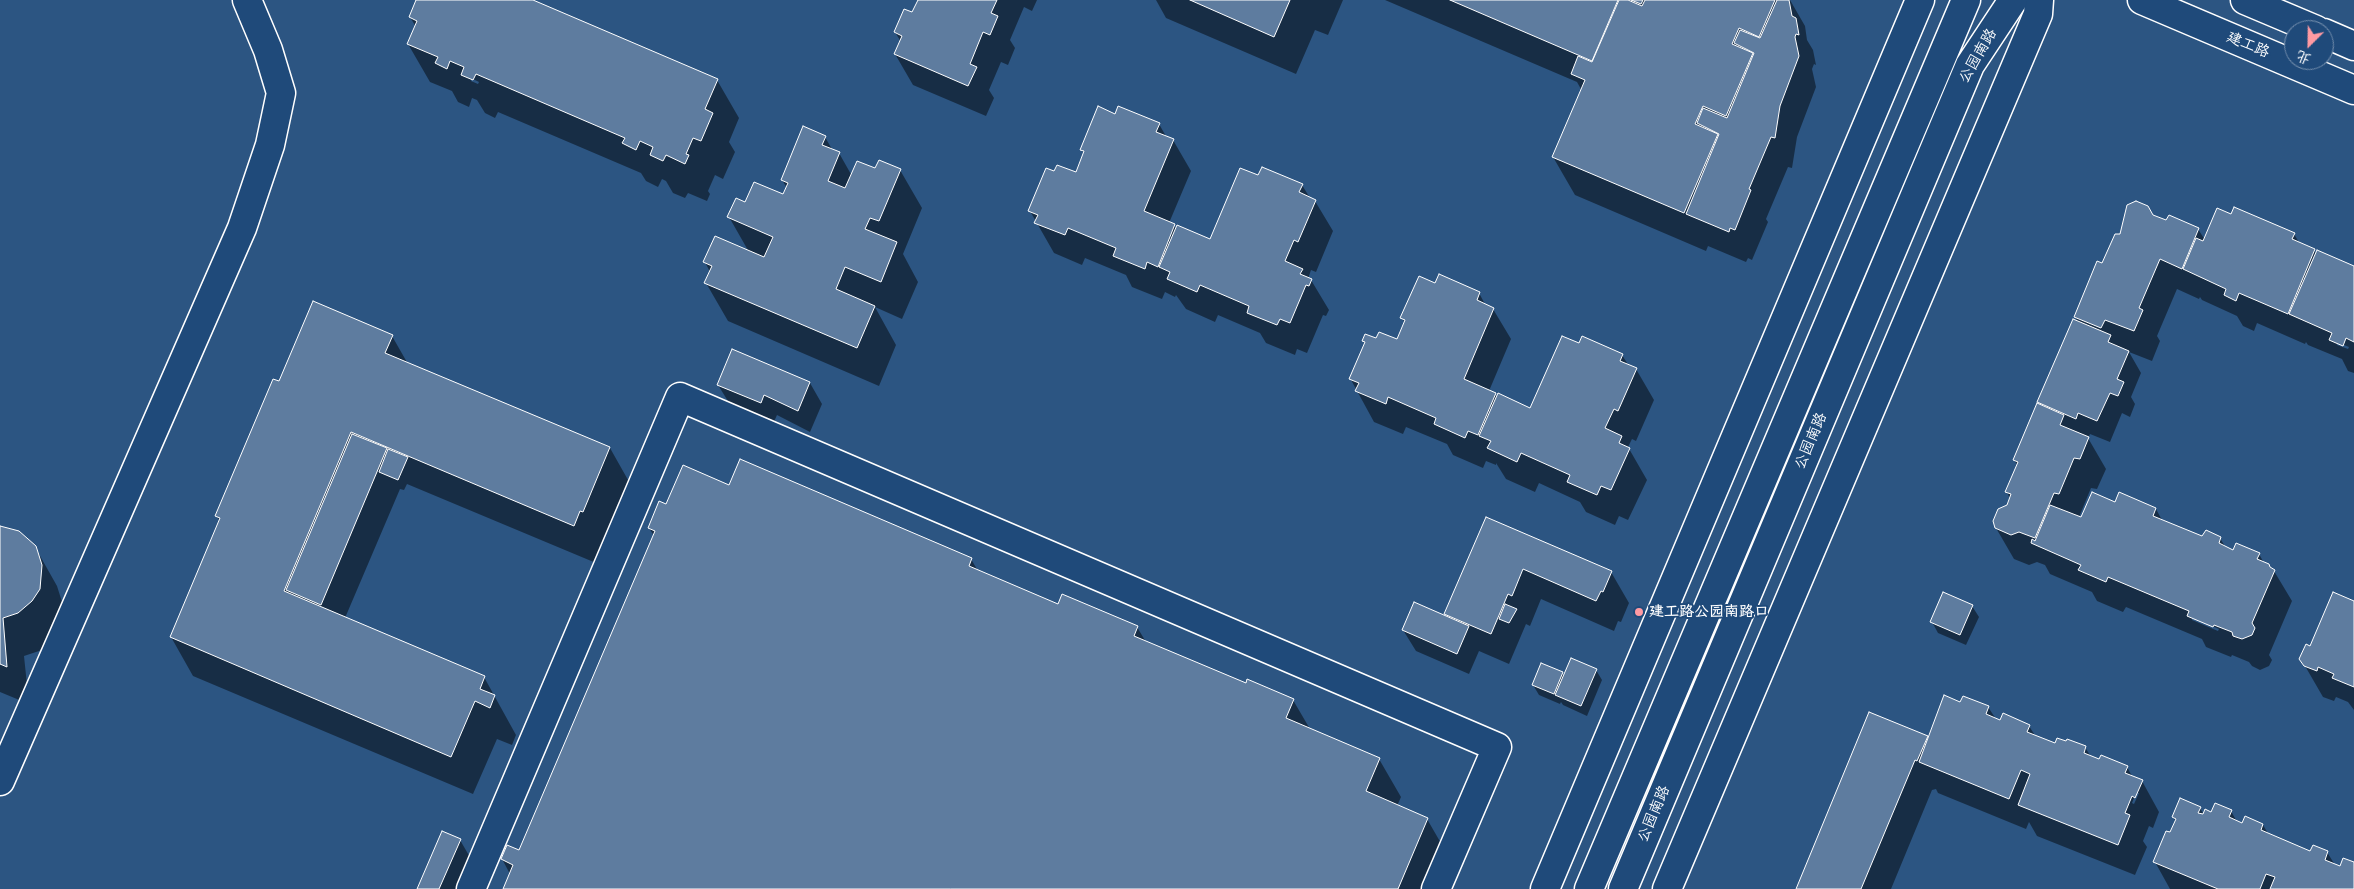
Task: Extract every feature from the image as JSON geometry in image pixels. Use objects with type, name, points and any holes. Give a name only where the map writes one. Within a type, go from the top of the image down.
[{"type":"main road","points":[[0,781],[242,228],[270,145],[281,93],[268,50],[247,0]]},
{"type":"main road","points":[[1545,889],[1920,0]]},
{"type":"main road","name":"公园南路","points":[[1588,889],[1966,0]]},
{"type":"main road","name":"公园南路","points":[[1623,889],[1970,65],[2013,0]]},
{"type":"main road","points":[[1667,889],[2038,14],[2039,0]]},
{"type":"main road","name":"建工路","points":[[2142,0],[2354,90]]},
{"type":"main road","points":[[2245,0],[2292,20]]},
{"type":"main road","points":[[2334,37],[2354,46]]},
{"type":"main road","points":[[471,889],[680,397],[1497,747],[1436,889]]},
{"type":"building","points":[[416,0],[533,0],[718,79],[705,109],[713,113],[701,141],[693,138],[686,154],[689,155],[685,164],[666,155],[663,161],[650,155],[653,147],[640,141],[636,150],[622,143],[625,138],[476,74],[473,80],[461,75],[464,67],[450,61],[447,69],[435,63],[438,57],[407,44],[417,21],[409,17]]},
{"type":"building","points":[[918,0],[997,0],[991,13],[998,16],[990,35],[983,32],[970,64],[977,67],[968,86],[894,54],[902,36],[894,32],[904,9],[912,12]]},
{"type":"building","points":[[1190,0],[1290,0],[1274,37]]},
{"type":"building","points":[[1450,0],[1618,0],[1592,61]]},
{"type":"building","points":[[1619,0],[1628,0],[1642,6],[1645,0],[1775,0],[1759,37],[1739,28],[1732,44],[1753,53],[1726,116],[1703,106],[1695,124],[1718,134],[1684,213],[1552,157],[1585,80],[1571,74],[1578,56],[1592,62]]},
{"type":"building","points":[[1631,0],[1643,0],[1641,4]]},
{"type":"building","points":[[1777,0],[1789,0],[1792,16],[1796,18],[1799,35],[1796,34],[1795,37],[1799,56],[1780,106],[1775,138],[1771,137],[1749,189],[1751,190],[1735,230],[1730,228],[1729,232],[1686,214],[1719,134],[1697,123],[1703,108],[1727,118],[1754,53],[1734,43],[1740,30],[1760,38]]},
{"type":"building","points":[[1098,106],[1115,114],[1118,106],[1160,123],[1156,132],[1174,139],[1144,211],[1175,224],[1158,267],[1147,262],[1145,269],[1113,256],[1116,248],[1068,228],[1065,235],[1034,223],[1038,215],[1028,211],[1046,168],[1054,171],[1057,165],[1076,172],[1084,151],[1080,150]]},
{"type":"building","points":[[803,126],[826,136],[822,145],[840,152],[828,181],[845,188],[857,161],[875,168],[879,160],[901,169],[879,221],[870,218],[865,229],[897,242],[881,282],[845,267],[836,289],[875,306],[857,348],[704,283],[712,266],[703,262],[715,236],[764,257],[773,237],[727,217],[736,198],[745,202],[754,182],[783,194],[788,183],[781,180]]},
{"type":"building","points":[[1262,167],[1303,184],[1299,192],[1316,200],[1298,242],[1294,240],[1285,261],[1303,269],[1300,274],[1312,279],[1309,286],[1306,285],[1290,323],[1280,319],[1277,325],[1247,313],[1249,306],[1200,285],[1197,292],[1167,279],[1170,272],[1159,267],[1177,225],[1210,239],[1240,168],[1258,175]]},
{"type":"building","points":[[2136,201],[2148,206],[2153,215],[2166,220],[2169,215],[2199,228],[2182,269],[2160,259],[2139,308],[2143,310],[2134,331],[2105,320],[2101,328],[2074,317],[2097,261],[2102,263],[2115,234],[2120,234],[2127,205]]},
{"type":"building","points":[[2234,207],[2295,233],[2292,239],[2315,249],[2288,314],[2239,293],[2236,301],[2224,295],[2226,289],[2183,269],[2196,238],[2203,241],[2217,208],[2231,214]]},
{"type":"building","points":[[2317,250],[2354,266],[2354,342],[2346,338],[2343,346],[2329,340],[2332,333],[2289,314]]},
{"type":"building","points":[[1439,274],[1480,292],[1477,300],[1494,308],[1464,379],[1496,393],[1478,435],[1468,431],[1465,438],[1434,424],[1436,418],[1388,397],[1386,404],[1355,391],[1359,383],[1349,379],[1365,342],[1362,341],[1365,334],[1376,338],[1379,332],[1397,339],[1405,320],[1400,318],[1419,276],[1435,283]]},
{"type":"building","points":[[313,301],[393,335],[385,353],[610,447],[583,512],[580,511],[574,526],[351,432],[284,591],[485,676],[480,689],[495,695],[490,708],[475,701],[451,757],[170,637],[220,518],[215,516],[273,379],[279,381]]},
{"type":"building","points":[[2073,319],[2111,335],[2108,342],[2129,351],[2117,379],[2124,382],[2118,396],[2110,393],[2097,421],[2078,413],[2076,419],[2037,402]]},
{"type":"building","points":[[1562,336],[1579,343],[1582,336],[1623,354],[1620,361],[1637,368],[1618,411],[1614,409],[1605,428],[1622,436],[1619,443],[1630,448],[1611,490],[1601,486],[1597,495],[1567,482],[1570,475],[1521,453],[1517,462],[1487,448],[1491,441],[1479,436],[1498,393],[1530,408]]},
{"type":"building","points":[[732,349],[810,382],[798,411],[764,395],[761,403],[717,385]]},
{"type":"building","points":[[2037,403],[2064,415],[2060,425],[2089,437],[2080,459],[2074,458],[2059,494],[2054,493],[2035,538],[2019,532],[2011,535],[1995,528],[1993,521],[1998,509],[2007,505],[2011,494],[2005,492],[2018,462],[2013,460]]},
{"type":"building","points":[[352,434],[387,448],[321,605],[286,590]]},
{"type":"building","points":[[388,449],[408,457],[398,480],[379,472]]},
{"type":"building","points":[[740,459],[972,558],[969,566],[1058,604],[1062,594],[1138,626],[1134,636],[1246,683],[1247,679],[1294,699],[1286,718],[1380,758],[1366,791],[1428,818],[1398,889],[503,889],[513,865],[501,859],[507,845],[519,850],[655,531],[648,528],[659,501],[666,504],[683,465],[729,485]]},
{"type":"building","points":[[2092,492],[2115,502],[2119,492],[2156,508],[2153,516],[2202,536],[2206,530],[2221,537],[2219,543],[2233,550],[2236,543],[2260,553],[2257,559],[2269,564],[2275,570],[2252,623],[2255,628],[2252,635],[2242,639],[2233,636],[2232,632],[2214,625],[2213,627],[2187,616],[2189,611],[2108,577],[2106,582],[2078,570],[2081,565],[2031,543],[2032,539],[2035,541],[2050,505],[2081,517]]},
{"type":"building","points":[[1486,517],[1612,571],[1603,592],[1601,591],[1596,601],[1523,569],[1512,596],[1508,594],[1491,634],[1444,614]]},
{"type":"building","points":[[0,526],[19,531],[36,546],[42,565],[40,589],[32,601],[18,613],[3,618],[7,667],[0,664]]},
{"type":"building","points":[[1943,592],[1973,605],[1960,635],[1930,622]]},
{"type":"building","points":[[2333,592],[2354,601],[2354,687],[2332,678],[2334,674],[2318,667],[2317,671],[2304,666],[2299,659],[2306,644],[2310,646]]},
{"type":"building","points":[[1414,602],[1469,626],[1457,654],[1402,630]]},
{"type":"building","points":[[1505,604],[1517,609],[1509,623],[1499,619]]},
{"type":"building","points":[[1571,658],[1597,669],[1581,706],[1555,695]]},
{"type":"building","points":[[1541,663],[1563,672],[1554,694],[1532,685]]},
{"type":"building","points":[[1944,695],[1960,702],[1963,696],[1989,706],[1986,714],[2000,720],[2003,713],[2030,725],[2027,732],[2055,743],[2057,738],[2066,741],[2067,739],[2086,746],[2084,753],[2099,759],[2101,755],[2128,766],[2125,773],[2143,780],[2135,798],[2132,796],[2125,813],[2130,815],[2118,845],[2018,805],[2030,774],[2021,770],[2009,799],[1919,762]]},
{"type":"building","points":[[1869,712],[1928,736],[1917,761],[1915,760],[1861,889],[1796,889]]},
{"type":"building","points":[[2180,798],[2201,807],[2198,813],[2203,814],[2205,809],[2211,812],[2215,803],[2232,810],[2229,817],[2242,823],[2245,816],[2263,824],[2261,830],[2310,851],[2313,845],[2328,851],[2325,860],[2340,866],[2343,858],[2354,862],[2354,889],[2270,889],[2275,877],[2266,874],[2260,889],[2218,889],[2153,862],[2166,831],[2170,832],[2176,819],[2172,817]]},
{"type":"building","points":[[442,831],[461,839],[439,889],[417,889]]},
{"type":"place","name":"建工路公园南路口","points":[[1639,612]]}]
